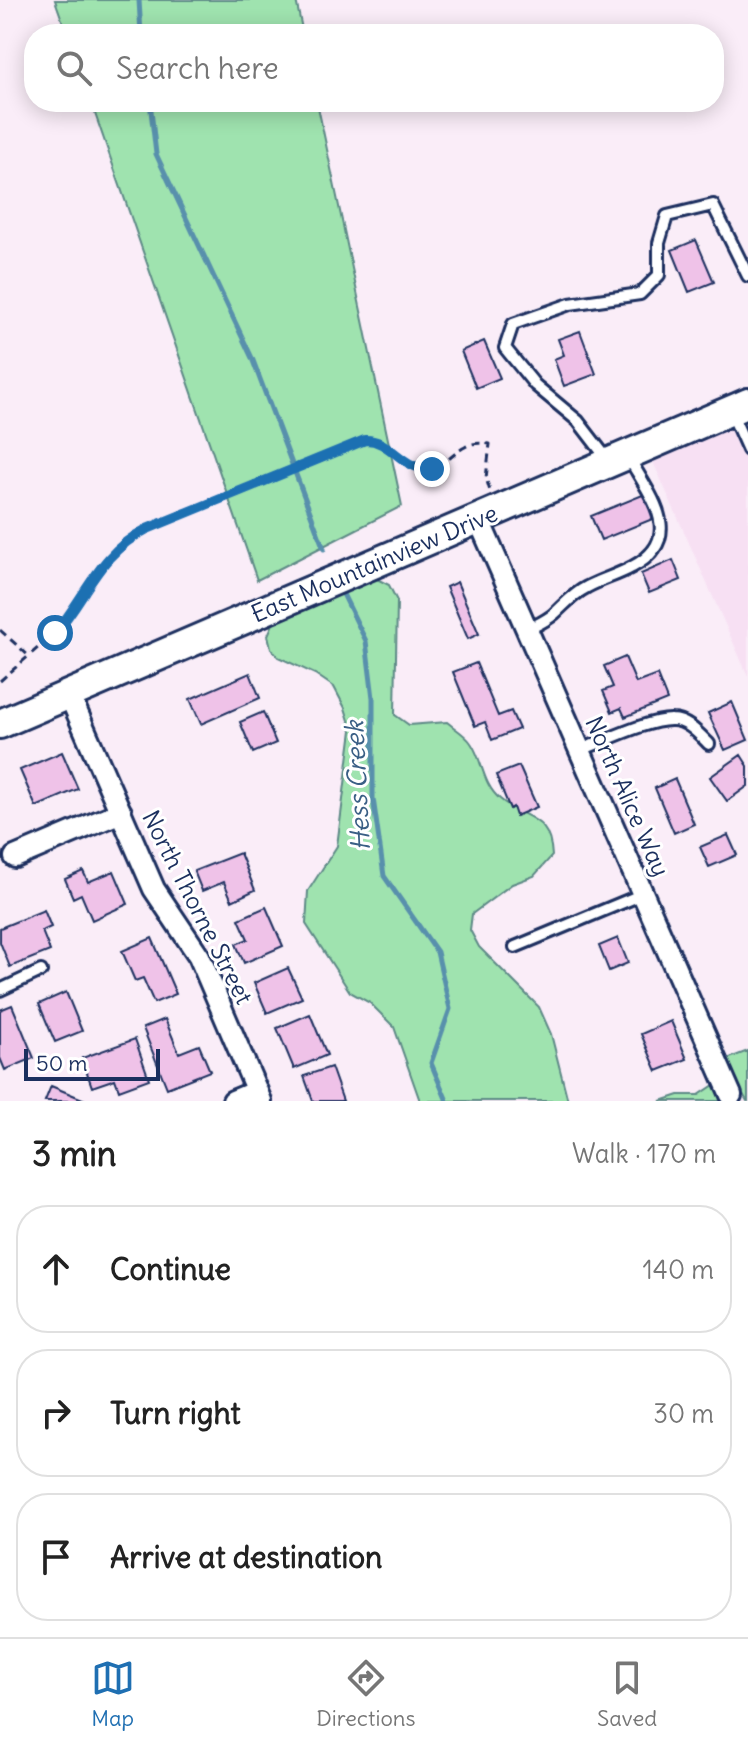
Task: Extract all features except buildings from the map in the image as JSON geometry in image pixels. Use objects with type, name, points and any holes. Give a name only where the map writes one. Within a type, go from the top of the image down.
[{"type":"main road","name":"East Mountainview Drive","points":[[0,724],[739,406]]},
{"type":"street","name":"North Alice Way","points":[[487,514],[527,630],[732,1098]]},
{"type":"street","name":"North Thorne Street","points":[[69,694],[154,889],[199,956],[259,1096]]},
{"type":"street","points":[[15,857],[121,812]]},
{"type":"street","points":[[233,1101],[259,1096]]},
{"type":"lane","points":[[527,630],[551,616],[572,595],[634,567],[653,552],[662,535],[662,525],[646,487],[578,421],[535,385],[505,348],[513,324],[570,304],[640,294],[659,275],[659,243],[667,216],[713,205],[748,276]]},
{"type":"lane","points":[[739,406],[748,450]]},
{"type":"lane","points":[[580,750],[651,724],[674,719],[691,727],[709,744]]},
{"type":"lane","points":[[515,947],[643,894]]},
{"type":"lane","points":[[0,990],[41,971]]},
{"type":"path","points":[[0,681],[30,657],[72,613],[99,567],[129,538],[355,442],[373,440],[413,467],[432,469],[466,446],[490,444],[486,478],[487,514]]},
{"type":"path","points":[[0,630],[30,657]]},
{"type":"shaded area","points":[[748,402],[748,676],[646,446]]},
{"type":"green space","points":[[55,0],[296,0],[301,24],[63,24]]},
{"type":"green space","points":[[94,112],[319,112],[402,506],[257,580]]},
{"type":"green space","points":[[373,577],[389,585],[397,601],[395,715],[409,725],[447,722],[460,732],[475,750],[494,793],[542,825],[547,832],[552,856],[534,876],[512,884],[472,914],[470,930],[479,947],[539,1007],[551,1034],[568,1101],[420,1101],[394,1027],[370,1003],[350,992],[306,924],[308,891],[337,846],[352,730],[334,687],[315,674],[278,657],[271,648],[268,635],[275,619]]},
{"type":"green space","points":[[748,1051],[748,1101],[747,1101],[727,1059]]},
{"type":"green space","points":[[717,1083],[727,1101],[661,1101],[679,1095],[699,1095]]},
{"type":"waterway","name":"Hess Creek","points":[[139,0],[140,24]]},
{"type":"waterway","name":"Hess Creek","points":[[151,112],[156,154],[252,358],[324,549]]},
{"type":"waterway","name":"Hess Creek","points":[[343,594],[366,641],[373,698],[373,798],[384,876],[437,952],[450,1009],[431,1063],[447,1101]]},
{"type":"route","points":[[55,633],[113,551],[147,529],[355,442],[373,440],[413,467],[432,469]]}]
